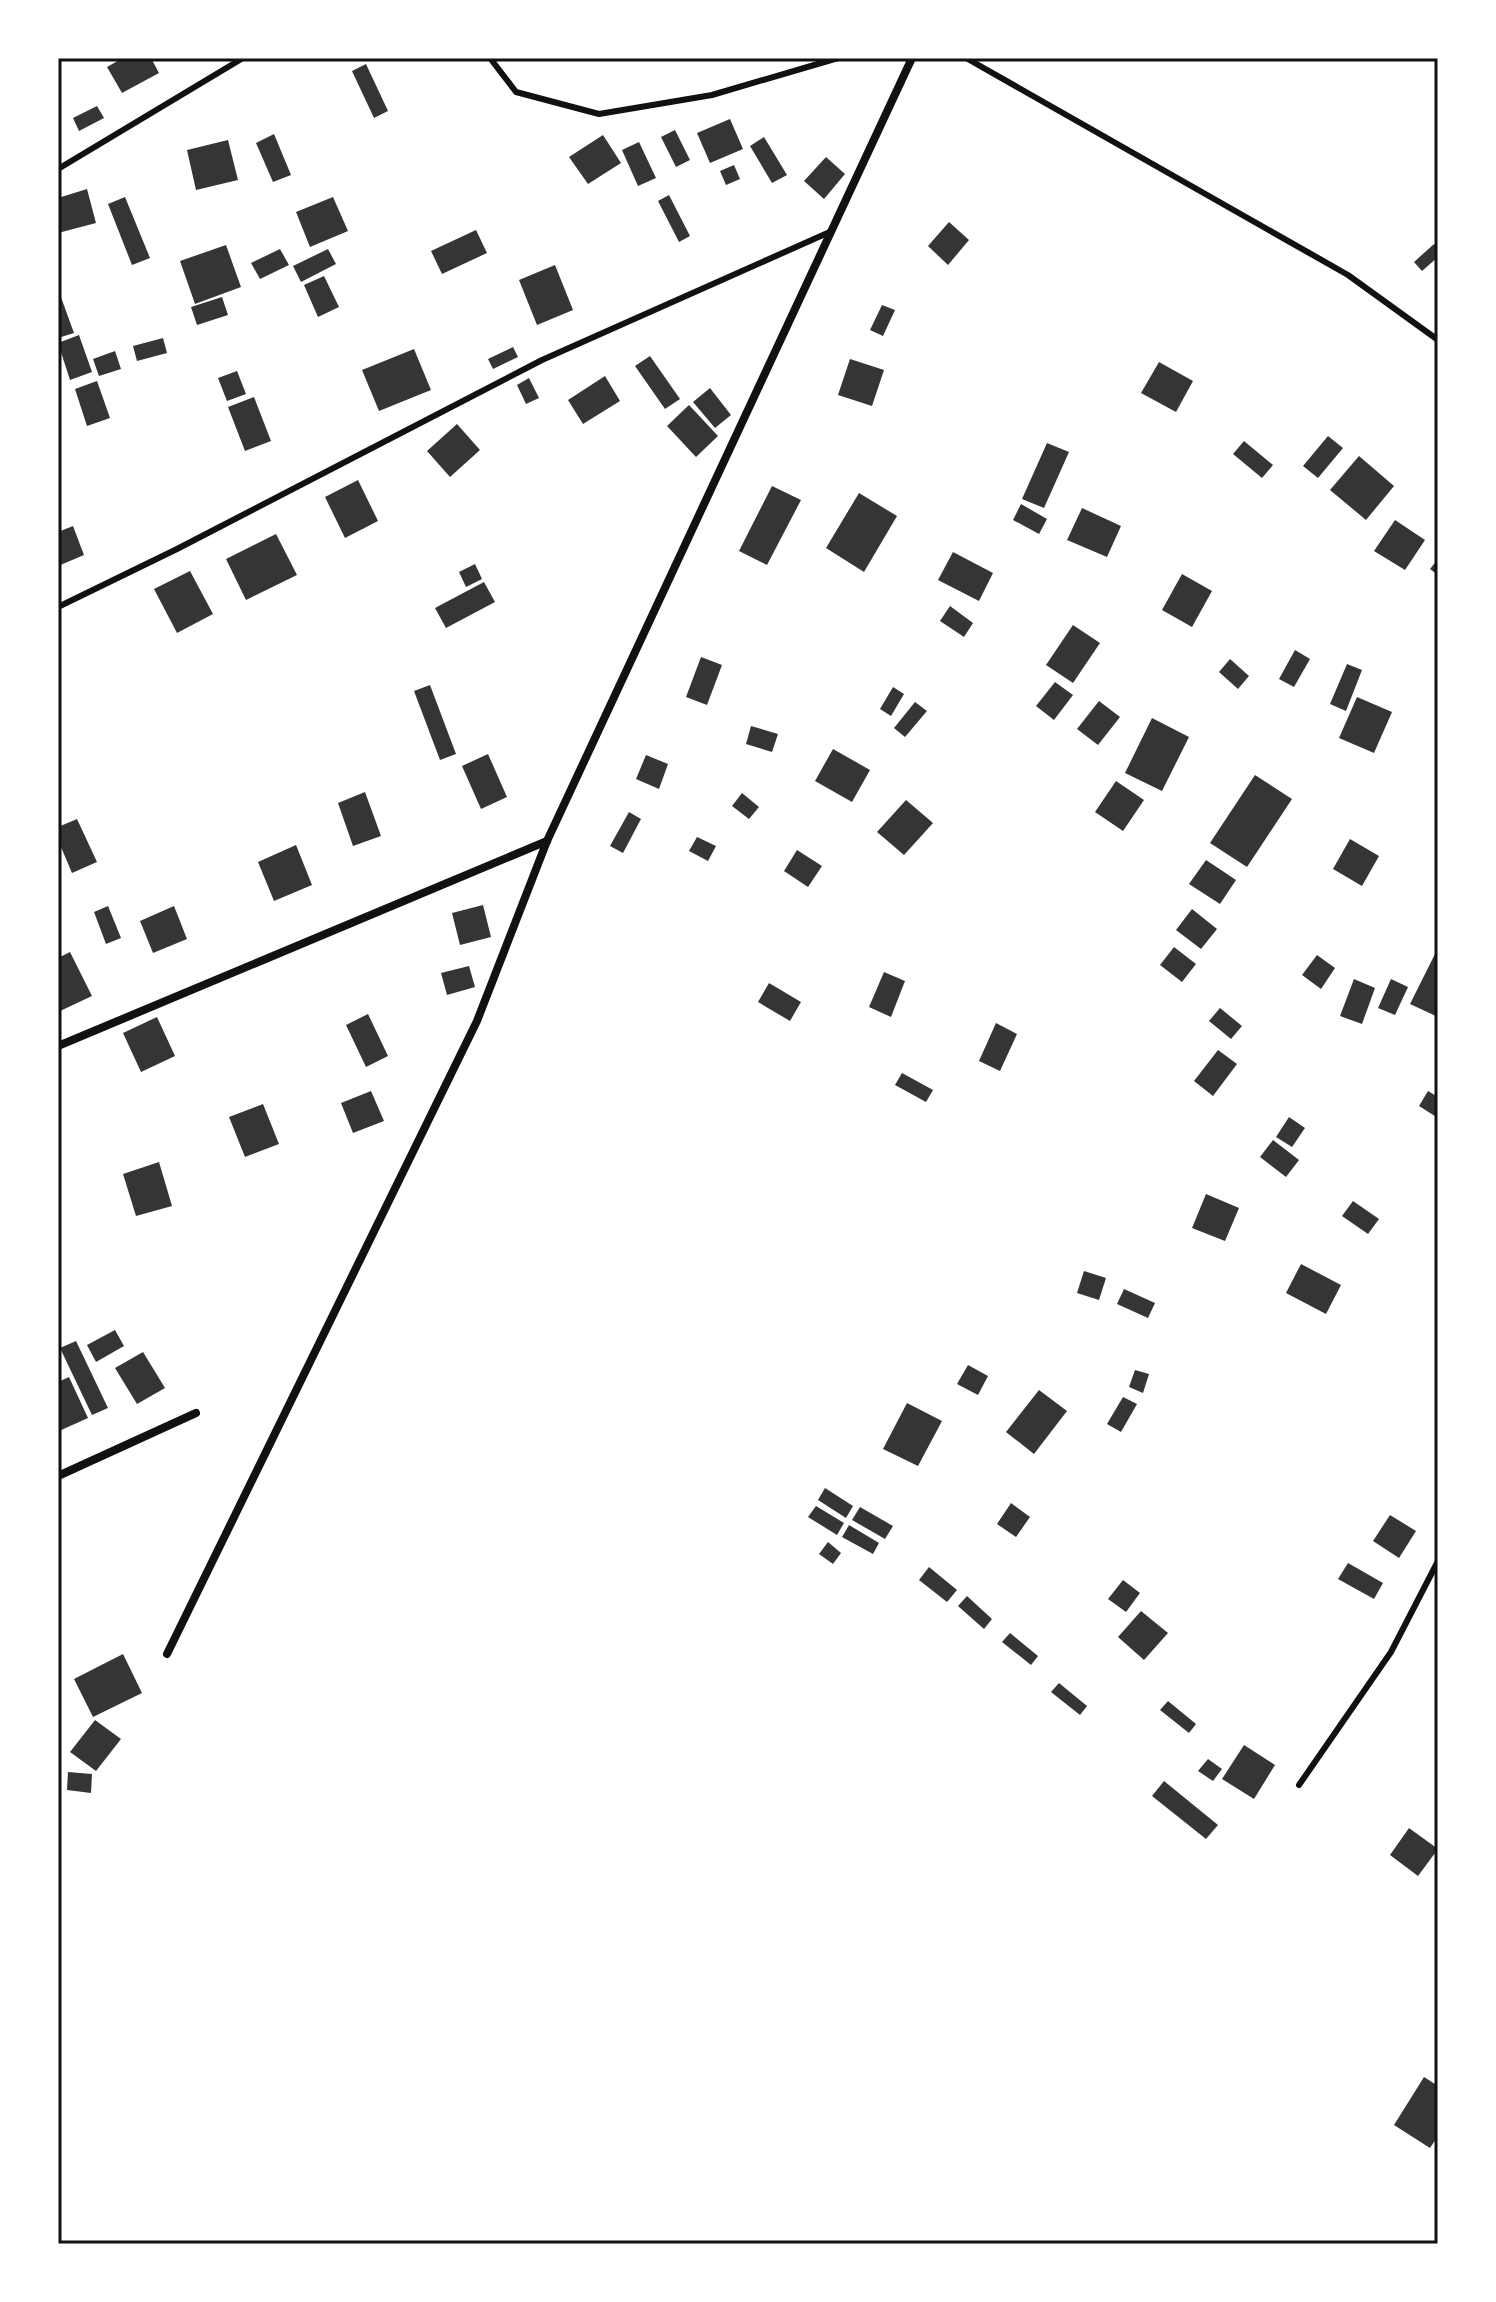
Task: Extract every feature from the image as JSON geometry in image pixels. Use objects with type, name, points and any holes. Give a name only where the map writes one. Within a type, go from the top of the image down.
[{"type":"street","points":[[167,1654],[477,1021],[547,841],[912,58]]},
{"type":"street","points":[[58,1046],[547,841]]},
{"type":"street","points":[[58,1476],[196,1413]]},
{"type":"lane","points":[[58,169],[243,58]]},
{"type":"lane","points":[[490,58],[516,92],[599,114],[712,95],[838,58]]},
{"type":"lane","points":[[966,58],[1348,275],[1438,340]]},
{"type":"lane","points":[[58,607],[177,549],[542,360],[832,231]]},
{"type":"lane","points":[[1299,1785],[1391,1652],[1438,1561]]},
{"type":"building","points":[[123,58],[151,58],[159,73],[122,93],[107,67]]},
{"type":"building","points":[[366,64],[388,111],[374,118],[352,71]]},
{"type":"building","points":[[97,106],[104,118],[79,131],[73,118]]},
{"type":"building","points":[[730,119],[743,149],[710,163],[697,133]]},
{"type":"building","points":[[675,130],[690,160],[676,167],[661,137]]},
{"type":"building","points":[[274,134],[291,175],[273,182],[256,143]]},
{"type":"building","points":[[603,135],[621,163],[588,184],[569,157]]},
{"type":"building","points":[[764,137],[787,175],[772,183],[750,146]]},
{"type":"building","points":[[228,140],[238,180],[196,190],[187,150]]},
{"type":"building","points":[[639,142],[656,178],[638,186],[622,150]]},
{"type":"building","points":[[826,157],[845,174],[824,199],[804,181]]},
{"type":"building","points":[[734,165],[740,179],[726,185],[720,171]]},
{"type":"building","points":[[87,189],[96,223],[58,233],[58,198]]},
{"type":"building","points":[[669,195],[690,236],[679,242],[658,201]]},
{"type":"building","points":[[125,197],[150,258],[132,265],[108,204]]},
{"type":"building","points":[[333,197],[348,231],[310,247],[296,212]]},
{"type":"building","points":[[949,222],[969,240],[948,265],[928,246]]},
{"type":"building","points":[[476,230],[487,253],[442,274],[431,251]]},
{"type":"building","points":[[1434,244],[1438,257],[1422,271],[1414,262]]},
{"type":"building","points":[[226,245],[241,287],[195,304],[180,261]]},
{"type":"building","points":[[280,249],[289,265],[260,279],[251,263]]},
{"type":"building","points":[[328,249],[336,264],[301,282],[293,266]]},
{"type":"building","points":[[555,265],[573,310],[537,325],[519,280]]},
{"type":"building","points":[[324,276],[339,307],[318,317],[304,285]]},
{"type":"building","points":[[58,289],[74,333],[58,338]]},
{"type":"building","points":[[222,297],[228,315],[197,325],[191,307]]},
{"type":"building","points":[[882,305],[895,310],[883,336],[870,330]]},
{"type":"building","points":[[79,335],[92,372],[70,380],[58,343]]},
{"type":"building","points":[[163,338],[167,353],[137,361],[133,346]]},
{"type":"building","points":[[513,347],[518,357],[493,369],[488,359]]},
{"type":"building","points":[[414,349],[431,390],[379,411],[362,370]]},
{"type":"building","points":[[115,351],[121,369],[99,376],[93,359]]},
{"type":"building","points":[[650,356],[680,399],[665,409],[635,366]]},
{"type":"building","points":[[850,359],[884,370],[872,406],[838,395]]},
{"type":"building","points":[[1159,362],[1193,381],[1176,412],[1141,393]]},
{"type":"building","points":[[237,371],[246,394],[227,401],[218,378]]},
{"type":"building","points":[[605,376],[620,401],[583,424],[568,400]]},
{"type":"building","points":[[529,378],[539,398],[526,404],[517,385]]},
{"type":"building","points":[[97,381],[110,418],[87,426],[75,389]]},
{"type":"building","points":[[710,388],[731,415],[715,428],[693,402]]},
{"type":"building","points":[[254,397],[271,441],[245,451],[228,407]]},
{"type":"building","points":[[689,405],[718,436],[696,457],[667,426]]},
{"type":"building","points":[[457,424],[480,450],[450,477],[427,451]]},
{"type":"building","points":[[1328,436],[1343,448],[1318,478],[1303,466]]},
{"type":"building","points":[[1244,441],[1273,465],[1262,478],[1233,454]]},
{"type":"building","points":[[1047,443],[1069,452],[1044,508],[1022,499]]},
{"type":"building","points":[[1359,456],[1394,486],[1366,520],[1330,490]]},
{"type":"building","points":[[358,480],[378,521],[345,538],[325,497]]},
{"type":"building","points":[[772,486],[801,500],[767,565],[739,551]]},
{"type":"building","points":[[859,493],[897,516],[864,572],[826,548]]},
{"type":"building","points":[[1021,504],[1047,519],[1039,534],[1013,520]]},
{"type":"building","points":[[1082,508],[1121,526],[1107,557],[1067,540]]},
{"type":"building","points":[[1395,520],[1425,540],[1405,570],[1374,551]]},
{"type":"building","points":[[73,526],[84,555],[58,566],[58,532]]},
{"type":"building","points":[[276,534],[297,575],[246,600],[226,559]]},
{"type":"building","points":[[953,552],[993,573],[979,601],[938,580]]},
{"type":"building","points":[[1438,559],[1438,575],[1430,569]]},
{"type":"building","points":[[475,564],[482,579],[466,587],[459,572]]},
{"type":"building","points":[[190,571],[213,614],[177,633],[154,589]]},
{"type":"building","points":[[1182,574],[1212,591],[1192,627],[1162,610]]},
{"type":"building","points":[[484,582],[495,602],[446,628],[435,608]]},
{"type":"building","points":[[950,606],[973,623],[964,637],[940,621]]},
{"type":"building","points":[[1073,625],[1100,643],[1073,683],[1046,665]]},
{"type":"building","points":[[1295,650],[1310,659],[1294,687],[1279,679]]},
{"type":"building","points":[[701,657],[722,665],[707,705],[686,697]]},
{"type":"building","points":[[1230,659],[1249,676],[1238,689],[1219,672]]},
{"type":"building","points":[[1347,664],[1362,670],[1346,711],[1330,704]]},
{"type":"building","points":[[1055,682],[1073,695],[1054,720],[1036,706]]},
{"type":"building","points":[[430,685],[456,754],[440,760],[414,691]]},
{"type":"building","points":[[893,687],[904,694],[891,716],[880,709]]},
{"type":"building","points":[[1357,697],[1392,712],[1374,753],[1339,738]]},
{"type":"building","points":[[1099,701],[1120,717],[1098,745],[1077,729]]},
{"type":"building","points":[[915,702],[927,711],[905,737],[894,728]]},
{"type":"building","points":[[1152,718],[1189,737],[1162,791],[1125,773]]},
{"type":"building","points":[[751,726],[778,734],[772,752],[746,744]]},
{"type":"building","points":[[833,749],[870,770],[852,802],[815,781]]},
{"type":"building","points":[[488,754],[507,797],[481,809],[462,766]]},
{"type":"building","points":[[646,755],[668,764],[659,789],[636,779]]},
{"type":"building","points":[[1255,775],[1292,799],[1247,867],[1210,843]]},
{"type":"building","points":[[1116,781],[1144,800],[1123,831],[1095,812]]},
{"type":"building","points":[[365,792],[381,836],[353,846],[338,803]]},
{"type":"building","points":[[742,793],[759,807],[749,819],[732,806]]},
{"type":"building","points":[[906,800],[933,823],[904,855],[877,832]]},
{"type":"building","points":[[629,812],[641,819],[623,853],[610,846]]},
{"type":"building","points":[[77,819],[97,862],[72,873],[58,840],[58,827]]},
{"type":"building","points":[[697,837],[716,846],[708,861],[689,851]]},
{"type":"building","points":[[1350,839],[1379,856],[1362,886],[1333,869]]},
{"type":"building","points":[[296,845],[312,885],[274,901],[258,862]]},
{"type":"building","points":[[797,850],[822,866],[808,887],[784,871]]},
{"type":"building","points":[[1206,860],[1236,880],[1220,904],[1189,884]]},
{"type":"building","points":[[483,905],[491,937],[460,945],[452,913]]},
{"type":"building","points":[[108,906],[121,938],[106,944],[94,912]]},
{"type":"building","points":[[174,906],[187,939],[153,953],[140,921]]},
{"type":"building","points":[[1192,909],[1217,929],[1201,949],[1176,930]]},
{"type":"building","points":[[1174,947],[1196,964],[1182,982],[1160,965]]},
{"type":"building","points":[[70,952],[92,996],[58,1012],[58,958]]},
{"type":"building","points":[[1435,954],[1438,956],[1438,1017],[1410,1004]]},
{"type":"building","points":[[1317,955],[1335,968],[1321,989],[1302,975]]},
{"type":"building","points":[[469,966],[475,987],[447,995],[441,973]]},
{"type":"building","points":[[884,972],[905,981],[891,1017],[869,1007]]},
{"type":"building","points":[[1354,979],[1375,988],[1362,1024],[1340,1016]]},
{"type":"building","points":[[1391,979],[1408,987],[1395,1015],[1378,1008]]},
{"type":"building","points":[[769,983],[801,1002],[790,1021],[758,1002]]},
{"type":"building","points":[[1220,1008],[1242,1026],[1231,1039],[1209,1021]]},
{"type":"building","points":[[368,1014],[388,1056],[366,1067],[346,1025]]},
{"type":"building","points":[[157,1017],[175,1056],[141,1072],[123,1033]]},
{"type":"building","points":[[996,1023],[1017,1034],[1000,1071],[979,1061]]},
{"type":"building","points":[[1218,1050],[1237,1064],[1213,1096],[1194,1081]]},
{"type":"building","points":[[902,1073],[933,1090],[926,1102],[895,1085]]},
{"type":"building","points":[[371,1091],[384,1121],[353,1133],[341,1103]]},
{"type":"building","points":[[1428,1091],[1438,1097],[1438,1118],[1419,1106]]},
{"type":"building","points":[[263,1104],[279,1144],[245,1157],[229,1117]]},
{"type":"building","points":[[1289,1117],[1305,1128],[1292,1147],[1276,1137]]},
{"type":"building","points":[[1273,1140],[1299,1160],[1286,1177],[1260,1157]]},
{"type":"building","points":[[159,1162],[172,1206],[136,1216],[123,1174]]},
{"type":"building","points":[[1206,1194],[1239,1208],[1225,1241],[1192,1228]]},
{"type":"building","points":[[1353,1201],[1379,1219],[1368,1234],[1342,1216]]},
{"type":"building","points":[[1301,1264],[1341,1285],[1326,1314],[1286,1293]]},
{"type":"building","points":[[1084,1271],[1106,1278],[1099,1300],[1077,1293]]},
{"type":"building","points":[[1124,1289],[1155,1303],[1148,1318],[1117,1304]]},
{"type":"building","points":[[115,1330],[124,1346],[96,1362],[87,1345]]},
{"type":"building","points":[[76,1341],[108,1408],[92,1415],[60,1348]]},
{"type":"building","points":[[143,1352],[165,1388],[137,1404],[115,1368]]},
{"type":"building","points":[[968,1365],[988,1376],[978,1395],[957,1384]]},
{"type":"building","points":[[1135,1370],[1149,1374],[1143,1393],[1129,1387]]},
{"type":"building","points":[[69,1377],[88,1418],[59,1431],[58,1382]]},
{"type":"building","points":[[1039,1390],[1067,1411],[1034,1454],[1006,1432]]},
{"type":"building","points":[[1123,1397],[1137,1404],[1121,1432],[1107,1424]]},
{"type":"building","points":[[907,1403],[942,1421],[918,1466],[883,1449]]},
{"type":"building","points":[[825,1488],[853,1506],[846,1518],[818,1500]]},
{"type":"building","points":[[1011,1503],[1030,1517],[1016,1537],[997,1524]]},
{"type":"building","points":[[816,1506],[844,1523],[837,1535],[808,1517]]},
{"type":"building","points":[[860,1507],[893,1526],[885,1539],[852,1520]]},
{"type":"building","points":[[1390,1515],[1416,1531],[1399,1558],[1373,1541]]},
{"type":"building","points":[[849,1525],[879,1543],[873,1554],[842,1537]]},
{"type":"building","points":[[828,1542],[841,1553],[833,1564],[819,1554]]},
{"type":"building","points":[[1348,1563],[1383,1583],[1374,1599],[1338,1579]]},
{"type":"building","points":[[929,1567],[957,1590],[947,1602],[919,1580]]},
{"type":"building","points":[[1123,1580],[1140,1593],[1126,1612],[1108,1599]]},
{"type":"building","points":[[967,1596],[992,1619],[984,1629],[958,1606]]},
{"type":"building","points":[[1141,1611],[1168,1633],[1144,1660],[1118,1637]]},
{"type":"building","points":[[1010,1633],[1038,1656],[1031,1665],[1002,1642]]},
{"type":"building","points":[[123,1654],[142,1693],[93,1717],[74,1679]]},
{"type":"building","points":[[1059,1683],[1087,1706],[1080,1715],[1051,1692]]},
{"type":"building","points":[[1168,1701],[1196,1724],[1189,1733],[1160,1710]]},
{"type":"building","points":[[95,1720],[121,1739],[96,1771],[70,1752]]},
{"type":"building","points":[[1244,1745],[1275,1765],[1254,1799],[1222,1779]]},
{"type":"building","points":[[1208,1759],[1222,1769],[1213,1781],[1198,1771]]},
{"type":"building","points":[[68,1772],[92,1774],[91,1793],[67,1790]]},
{"type":"building","points":[[1164,1781],[1218,1825],[1206,1839],[1152,1796]]},
{"type":"building","points":[[1409,1828],[1438,1849],[1418,1876],[1390,1855]]},
{"type":"building","points":[[1424,2077],[1438,2086],[1438,2136],[1430,2148],[1394,2125]]}]
